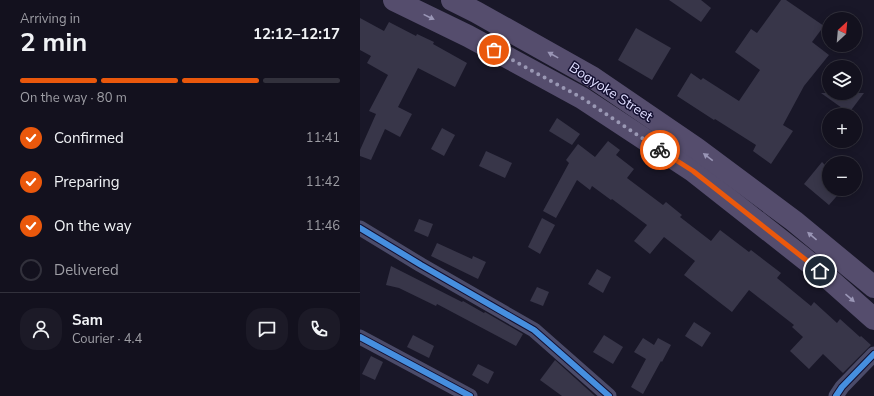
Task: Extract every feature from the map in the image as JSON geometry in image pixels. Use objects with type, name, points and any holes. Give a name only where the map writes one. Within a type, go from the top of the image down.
[{"type":"main road","name":"Bogyoke Street","points":[[394,0],[468,36],[582,98],[693,171],[820,271],[874,319]]},
{"type":"main road","name":"Bogyoke Street","points":[[452,0],[592,77],[696,148],[794,221],[874,287]]},
{"type":"street","points":[[360,228],[534,330],[609,396]]},
{"type":"street","points":[[360,337],[470,396]]},
{"type":"street","points":[[836,396],[842,387],[874,354]]},
{"type":"building","points":[[669,0],[701,0],[711,8],[701,22]]},
{"type":"building","points":[[781,0],[786,0],[822,25],[822,29],[812,42],[822,50],[822,52],[825,52],[829,55],[825,60],[822,60],[822,64],[804,86],[783,125],[793,131],[771,164],[753,151],[756,145],[677,96],[691,73],[701,80],[703,78],[739,101],[760,70],[735,52],[751,29],[757,33]]},
{"type":"building","points":[[360,18],[384,31],[389,22],[416,36],[417,34],[434,42],[433,44],[467,63],[455,87],[418,68],[398,107],[412,114],[400,137],[385,129],[371,160],[360,156],[360,150],[376,114],[369,111],[388,75],[367,63],[371,56],[360,50]]},
{"type":"building","points":[[636,28],[671,48],[652,80],[618,60]]},
{"type":"building","points":[[831,100],[859,100],[853,108],[842,108]]},
{"type":"building","points":[[557,118],[580,134],[572,145],[549,131]]},
{"type":"building","points":[[442,128],[455,135],[444,156],[431,149]]},
{"type":"building","points":[[608,141],[620,150],[616,155],[634,169],[627,178],[663,205],[666,202],[682,215],[680,217],[711,241],[720,230],[749,252],[751,250],[781,273],[777,278],[811,306],[814,302],[837,323],[840,319],[871,345],[843,373],[823,354],[809,369],[790,351],[803,337],[792,327],[794,325],[749,290],[732,312],[684,275],[695,261],[664,237],[650,254],[634,241],[647,225],[592,186],[590,190],[577,180],[556,218],[543,211],[569,163],[566,160],[578,144],[595,157]]},
{"type":"building","points":[[486,151],[512,163],[505,178],[479,166]]},
{"type":"building","points":[[822,162],[822,196],[837,196],[829,205],[804,184]]},
{"type":"building","points":[[542,218],[555,225],[540,254],[528,247]]},
{"type":"building","points":[[419,219],[433,224],[428,237],[414,231]]},
{"type":"building","points":[[437,243],[472,259],[473,256],[486,262],[478,279],[431,256]]},
{"type":"building","points":[[391,266],[462,302],[463,301],[484,313],[485,312],[523,334],[516,346],[437,304],[436,306],[399,288],[386,285]]},
{"type":"building","points":[[597,269],[611,277],[603,293],[588,284]]},
{"type":"building","points":[[537,287],[549,292],[543,306],[530,301]]},
{"type":"building","points":[[694,322],[711,333],[702,347],[685,336]]},
{"type":"building","points":[[413,335],[434,346],[429,358],[407,347]]},
{"type":"building","points":[[604,335],[623,347],[613,364],[593,352]]},
{"type":"building","points":[[643,338],[654,345],[658,338],[671,345],[643,394],[631,387],[646,359],[634,352]]},
{"type":"building","points":[[371,356],[383,362],[375,380],[362,374]]},
{"type":"building","points":[[555,360],[595,396],[562,396],[540,380]]},
{"type":"building","points":[[478,364],[494,372],[488,384],[472,375]]},
{"type":"cycle path","points":[[360,228],[534,330],[609,396]]},
{"type":"cycle path","points":[[360,337],[470,396]]},
{"type":"cycle path","points":[[836,396],[842,387],[874,354]]},
{"type":"way so far","points":[[494,50],[582,98],[660,150]]},
{"type":"route","points":[[660,150],[693,171],[820,271]]}]
